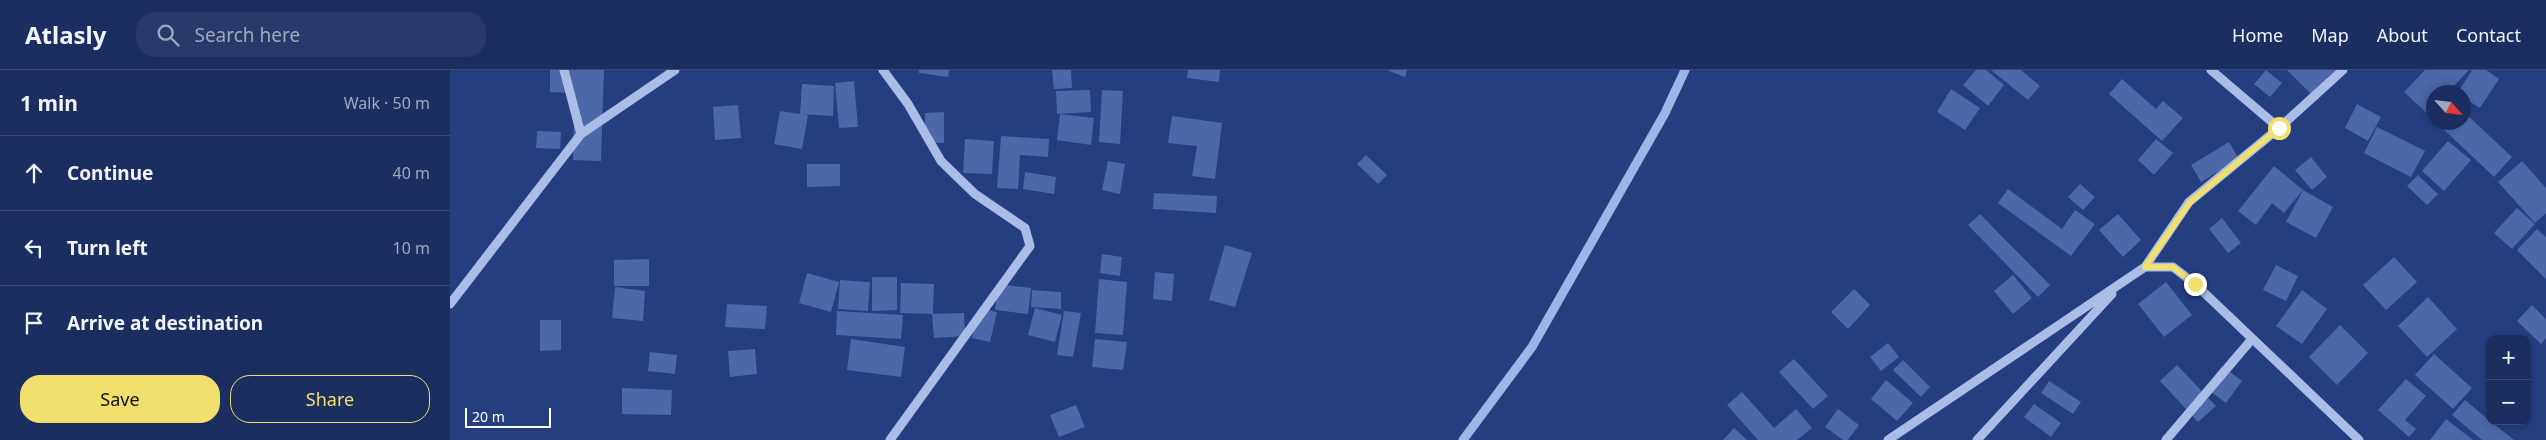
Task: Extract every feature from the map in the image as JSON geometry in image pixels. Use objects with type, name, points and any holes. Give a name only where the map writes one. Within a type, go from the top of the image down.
[{"type":"street","points":[[564,70],[580,134]]},
{"type":"street","points":[[450,304],[580,134],[675,70]]},
{"type":"street","points":[[883,70],[908,104],[941,161],[975,194],[1024,228],[1030,246],[890,440]]},
{"type":"street","points":[[2211,70],[2279,128]]},
{"type":"street","points":[[1888,440],[2145,267],[2190,202],[2279,128],[2343,70]]},
{"type":"street","points":[[2145,267],[2173,267],[2195,284],[2359,440]]},
{"type":"street","points":[[1978,440],[2122,283]]},
{"type":"street","points":[[2166,440],[2252,339]]},
{"type":"building","points":[[550,70],[604,70],[601,161],[573,160],[574,93],[550,92]]},
{"type":"building","points":[[919,70],[949,70],[948,77],[919,73]]},
{"type":"building","points":[[1052,70],[1071,70],[1072,88],[1054,89]]},
{"type":"building","points":[[1188,70],[1220,70],[1219,82],[1187,78]]},
{"type":"building","points":[[1387,70],[1407,70],[1405,77]]},
{"type":"building","points":[[1976,70],[1986,70],[2004,85],[1988,106],[1963,85]]},
{"type":"building","points":[[1991,70],[2021,70],[2040,86],[2028,100]]},
{"type":"building","points":[[2266,70],[2282,83],[2270,97],[2254,84]]},
{"type":"building","points":[[2287,70],[2346,70],[2317,100]]},
{"type":"building","points":[[2425,70],[2469,70],[2455,85],[2426,85],[2426,113],[2404,92]]},
{"type":"building","points":[[2472,70],[2486,70],[2499,79],[2480,108],[2471,102],[2471,85],[2462,85]]},
{"type":"building","points":[[2122,79],[2156,109],[2163,101],[2183,118],[2162,141],[2109,94]]},
{"type":"building","points":[[854,81],[858,127],[839,128],[835,83]]},
{"type":"building","points":[[802,84],[834,86],[833,116],[800,114]]},
{"type":"building","points":[[1951,89],[1980,108],[1965,130],[1937,112]]},
{"type":"building","points":[[1090,90],[1091,112],[1057,114],[1056,91]]},
{"type":"building","points":[[1102,90],[1123,91],[1120,144],[1099,142]]},
{"type":"building","points":[[2357,104],[2381,117],[2368,141],[2345,128]]},
{"type":"building","points":[[738,105],[741,138],[715,140],[713,107]]},
{"type":"building","points":[[780,111],[808,115],[802,149],[774,144]]},
{"type":"building","points":[[944,112],[944,143],[925,143],[925,113]]},
{"type":"building","points":[[1060,114],[1094,118],[1091,145],[1057,140]]},
{"type":"building","points":[[1172,116],[1222,123],[1215,179],[1192,176],[1197,146],[1168,143]]},
{"type":"building","points":[[2471,119],[2512,157],[2494,177],[2444,130],[2471,130]]},
{"type":"building","points":[[2377,127],[2425,151],[2411,177],[2364,153]]},
{"type":"building","points":[[537,131],[561,132],[560,149],[536,148]]},
{"type":"building","points":[[1001,136],[1049,139],[1048,157],[1020,155],[1018,189],[997,188]]},
{"type":"building","points":[[965,139],[994,141],[992,174],[963,173]]},
{"type":"building","points":[[2156,139],[2173,153],[2154,175],[2138,160]]},
{"type":"building","points":[[2448,141],[2471,160],[2444,191],[2422,171]]},
{"type":"building","points":[[2229,142],[2239,159],[2201,182],[2191,165]]},
{"type":"building","points":[[1366,155],[1387,175],[1378,184],[1357,164]]},
{"type":"building","points":[[2311,157],[2327,177],[2312,190],[2295,170]]},
{"type":"building","points":[[1108,161],[1125,164],[1120,194],[1102,190]]},
{"type":"building","points":[[2522,161],[2546,188],[2546,213],[2535,223],[2498,182]]},
{"type":"building","points":[[807,164],[840,164],[840,186],[807,187]]},
{"type":"building","points":[[2274,166],[2303,190],[2284,213],[2272,203],[2256,225],[2238,211]]},
{"type":"building","points":[[1025,172],[1056,177],[1054,194],[1023,189]]},
{"type":"building","points":[[2418,175],[2438,194],[2427,205],[2407,186]]},
{"type":"building","points":[[2080,184],[2095,197],[2083,210],[2068,197]]},
{"type":"building","points":[[2008,189],[2062,229],[2075,210],[2095,224],[2071,256],[1998,203]]},
{"type":"building","points":[[2303,190],[2333,207],[2316,238],[2286,222]]},
{"type":"building","points":[[1154,193],[1217,196],[1216,213],[1153,209]]},
{"type":"building","points":[[2517,208],[2535,224],[2512,249],[2494,233]]},
{"type":"building","points":[[1980,214],[2050,285],[2038,297],[1968,225]]},
{"type":"building","points":[[2118,214],[2141,240],[2123,257],[2099,230]]},
{"type":"building","points":[[2222,218],[2241,243],[2228,253],[2209,229]]},
{"type":"building","points":[[2537,229],[2546,237],[2546,279],[2517,250]]},
{"type":"building","points":[[1225,245],[1252,253],[1235,307],[1209,300]]},
{"type":"building","points":[[1102,254],[1122,257],[1120,276],[1100,273]]},
{"type":"building","points":[[2394,257],[2417,282],[2386,310],[2363,285]]},
{"type":"building","points":[[649,259],[649,286],[614,286],[614,260]]},
{"type":"building","points":[[2276,265],[2298,276],[2286,301],[2263,290]]},
{"type":"building","points":[[1155,272],[1174,274],[1172,301],[1153,299]]},
{"type":"building","points":[[807,273],[839,282],[831,312],[799,303]]},
{"type":"building","points":[[2013,275],[2032,298],[2013,314],[1994,291]]},
{"type":"building","points":[[872,277],[897,277],[897,310],[872,311]]},
{"type":"building","points":[[1099,279],[1127,282],[1123,335],[1095,333]]},
{"type":"building","points":[[840,280],[870,282],[868,311],[838,309]]},
{"type":"building","points":[[2166,282],[2192,315],[2164,337],[2138,304]]},
{"type":"building","points":[[901,283],[934,284],[933,314],[900,313]]},
{"type":"building","points":[[998,284],[1031,288],[1028,314],[995,310]]},
{"type":"building","points":[[615,287],[645,291],[643,321],[612,318]]},
{"type":"building","points":[[1854,289],[1870,305],[1848,329],[1831,312]]},
{"type":"building","points":[[1032,290],[1061,292],[1061,309],[1031,307]]},
{"type":"building","points":[[2302,290],[2327,309],[2302,344],[2276,326]]},
{"type":"building","points":[[2428,297],[2457,329],[2427,357],[2398,326]]},
{"type":"building","points":[[727,304],[767,306],[765,329],[725,327]]},
{"type":"building","points":[[2532,305],[2546,319],[2546,338],[2541,344],[2517,321]]},
{"type":"building","points":[[979,308],[997,312],[990,342],[972,338]]},
{"type":"building","points":[[1035,308],[1062,315],[1055,342],[1028,335]]},
{"type":"building","points":[[837,311],[903,315],[901,339],[836,335]]},
{"type":"building","points":[[1064,311],[1081,313],[1073,357],[1057,355]]},
{"type":"building","points":[[964,313],[965,336],[934,338],[932,314]]},
{"type":"building","points":[[540,320],[561,320],[561,350],[540,351]]},
{"type":"building","points":[[2340,325],[2368,353],[2337,385],[2309,357]]},
{"type":"building","points":[[851,339],[905,347],[901,377],[847,370]]},
{"type":"building","points":[[1095,339],[1127,342],[1123,370],[1092,367]]},
{"type":"building","points":[[1888,343],[1899,357],[1881,371],[1870,357]]},
{"type":"building","points":[[755,349],[757,374],[730,377],[728,351]]},
{"type":"building","points":[[650,352],[677,355],[675,374],[648,371]]},
{"type":"building","points":[[2434,354],[2472,388],[2453,409],[2415,375]]},
{"type":"building","points":[[1794,359],[1828,396],[1813,409],[1779,372]]},
{"type":"building","points":[[1903,360],[1930,387],[1921,397],[1893,370]]},
{"type":"building","points":[[2177,365],[2216,406],[2198,422],[2160,381]]},
{"type":"building","points":[[2222,366],[2242,381],[2226,403],[2206,388]]},
{"type":"building","points":[[2406,379],[2426,396],[2405,420],[2416,429],[2409,437],[2378,410]]},
{"type":"building","points":[[1886,380],[1913,403],[1897,421],[1871,399]]},
{"type":"building","points":[[2049,381],[2081,402],[2073,414],[2041,393]]},
{"type":"building","points":[[622,388],[672,390],[671,415],[622,414]]},
{"type":"building","points":[[1742,392],[1774,428],[1796,409],[1812,428],[1797,440],[1758,440],[1727,405]]},
{"type":"building","points":[[2465,400],[2486,418],[2486,425],[2495,425],[2514,440],[2482,440],[2452,415]]},
{"type":"building","points":[[2034,404],[2061,423],[2051,437],[2024,417]]},
{"type":"building","points":[[1076,405],[1085,427],[1059,437],[1050,415]]},
{"type":"building","points":[[1838,409],[1859,425],[1848,440],[1843,440],[1825,427]]},
{"type":"building","points":[[2446,419],[2473,440],[2430,440]]},
{"type":"building","points":[[1734,428],[1747,440],[1723,440]]},
{"type":"waterway","points":[[1463,440],[1532,347],[1665,113],[1685,70]]},
{"type":"route","points":[[2195,284],[2173,267],[2145,267],[2190,202],[2279,128]]}]
